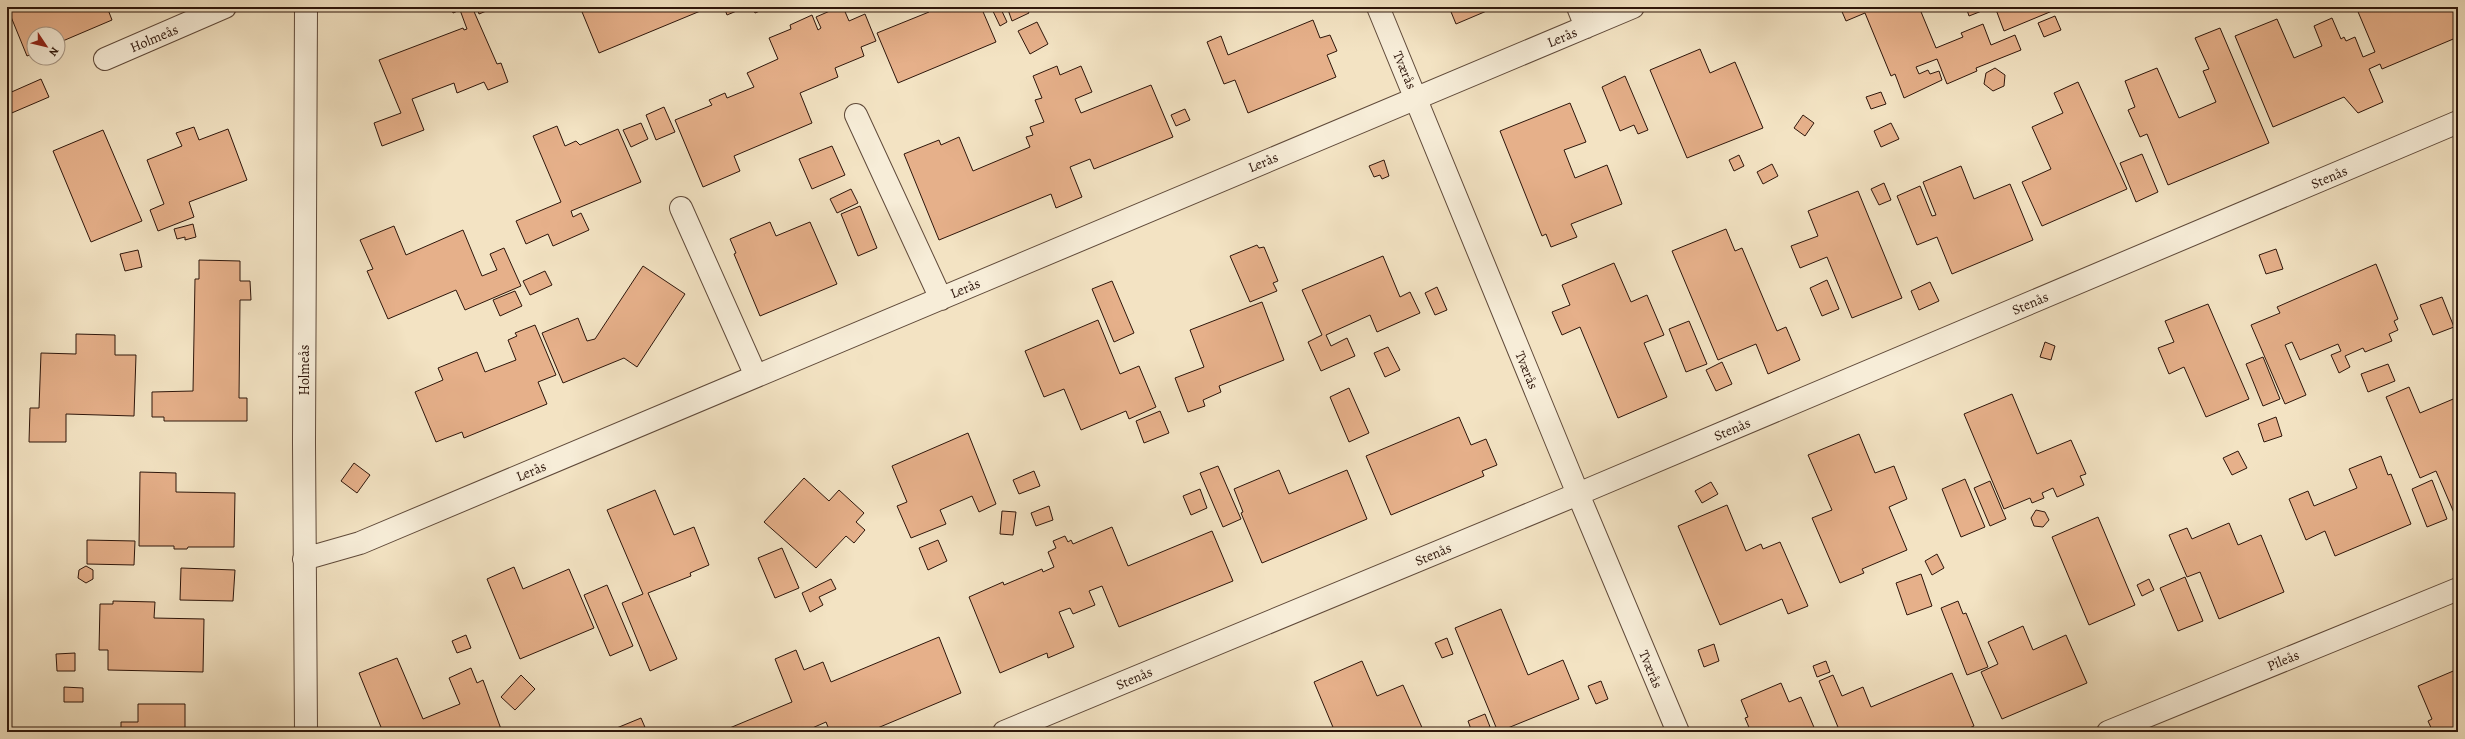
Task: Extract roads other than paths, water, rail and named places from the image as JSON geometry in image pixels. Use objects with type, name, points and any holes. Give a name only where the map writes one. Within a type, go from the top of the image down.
[{"type":"street","name":"Holmeås","points":[[105,59],[225,7]]},
{"type":"street","name":"Holmeås","points":[[306,7],[304,558],[306,732]]},
{"type":"street","name":"Tværås","points":[[1378,7],[1417,98],[1578,494],[1678,732]]},
{"type":"street","name":"Lerås","points":[[1578,7],[1586,27]]},
{"type":"street","name":"Lerås","points":[[304,558],[360,543],[1633,7]]},
{"type":"street","name":"Lerås","points":[[856,115],[940,299]]},
{"type":"street","name":"Stenås","points":[[1004,732],[1578,494],[2458,122]]},
{"type":"street","points":[[681,208],[756,376]]},
{"type":"street","name":"Pileås","points":[[2108,732],[2458,588]]}]
